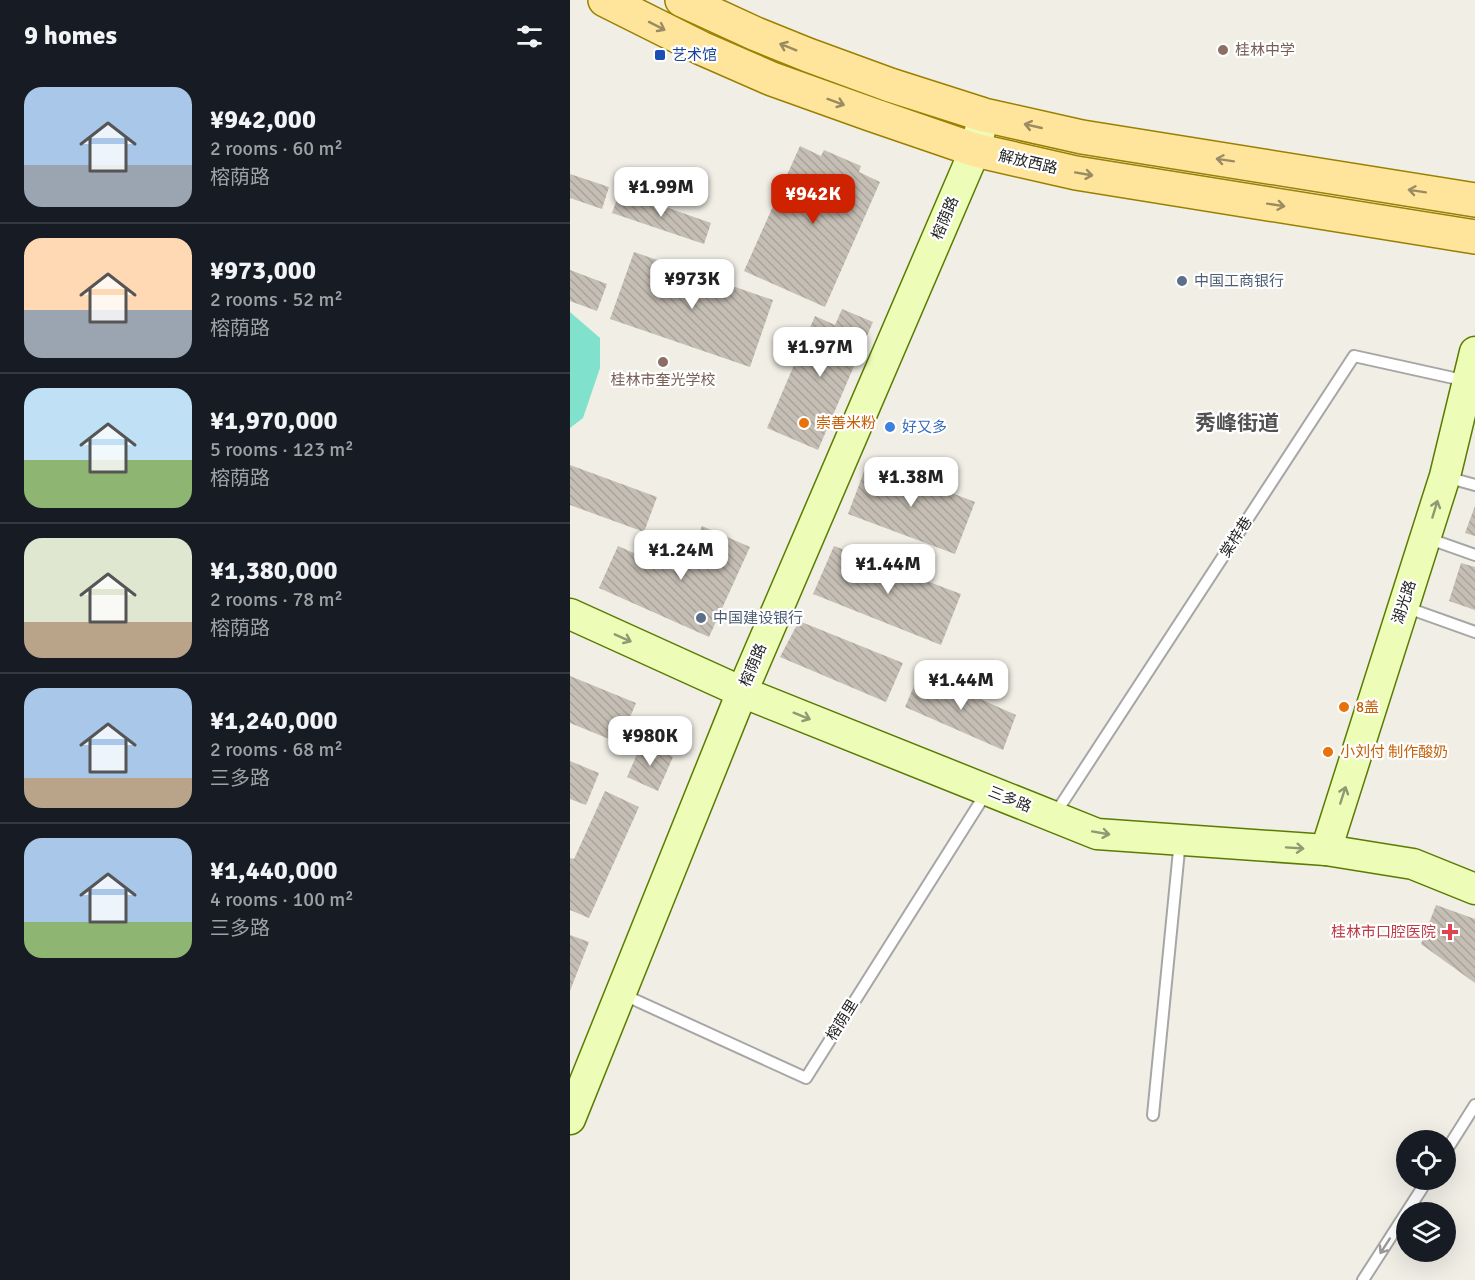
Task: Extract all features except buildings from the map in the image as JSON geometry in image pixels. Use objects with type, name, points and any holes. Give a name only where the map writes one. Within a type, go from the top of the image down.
[{"type":"main road","name":"解放西路","points":[[605,0],[701,48],[772,79],[975,150],[1076,173],[1475,237]]},
{"type":"main road","points":[[682,0],[808,55],[890,85],[984,115],[1082,137],[1475,201]]},
{"type":"street","name":"榕荫路","points":[[570,1119],[742,692],[975,150],[984,115]]},
{"type":"street","name":"湖光路","points":[[1326,850],[1445,476],[1475,352]]},
{"type":"street","name":"三多路","points":[[570,614],[742,692],[1097,834],[1326,850],[1413,864],[1475,889]]},
{"type":"lane","name":"棠梓巷","points":[[1054,817],[1354,356],[1469,381]]},
{"type":"lane","points":[[1445,476],[1475,485]]},
{"type":"lane","points":[[1425,538],[1475,555]]},
{"type":"lane","points":[[1403,606],[1475,632]]},
{"type":"lane","name":"榕荫里","points":[[620,993],[806,1078],[988,790]]},
{"type":"lane","points":[[1153,1115],[1180,840]]},
{"type":"lane","points":[[1456,1135],[1475,1106]]},
{"type":"lane","points":[[1363,1280],[1421,1190]]},
{"type":"green space","points":[[570,312],[600,338],[600,368],[583,418],[570,428]]},
{"type":"place","name":"桂林中学","points":[[1223,50]]},
{"type":"place","name":"艺术馆","points":[[660,55]]},
{"type":"place","name":"中国工商银行","points":[[1182,281]]},
{"type":"place","name":"桂林市奎光学校","points":[[663,362]]},
{"type":"place","name":"崇善米粉","points":[[804,423]]},
{"type":"place","name":"好又多","points":[[890,427]]},
{"type":"place","name":"中国建设银行","points":[[701,618]]},
{"type":"place","name":"8盖","points":[[1344,707]]},
{"type":"place","name":"小刘付 制作酸奶","points":[[1328,752]]},
{"type":"place","name":"桂林市口腔医院","points":[[1450,932]]},
{"type":"district","name":"秀峰街道","points":[[1237,423]]}]
